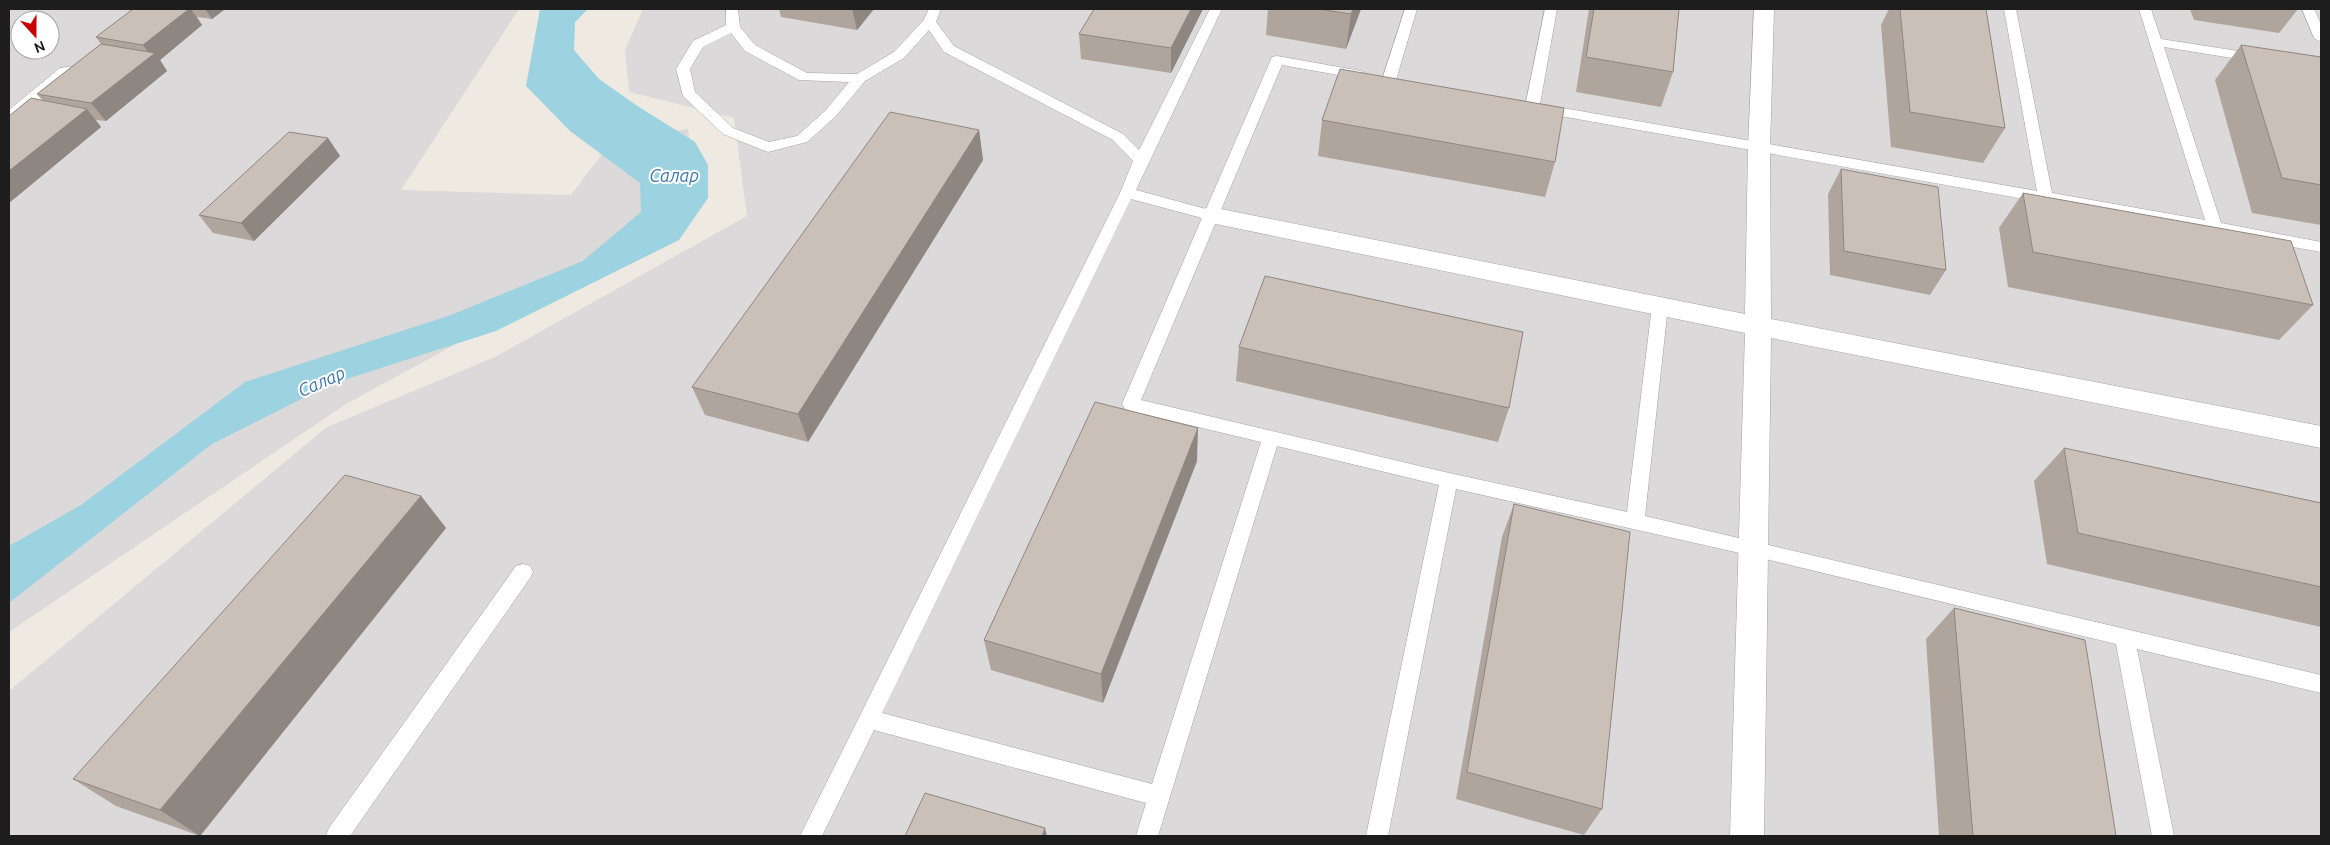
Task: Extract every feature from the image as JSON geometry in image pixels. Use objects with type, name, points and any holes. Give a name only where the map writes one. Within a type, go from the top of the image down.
[{"type":"street","points":[[1746,836],[1758,326],[1759,148],[1764,9]]},
{"type":"street","points":[[9,120],[85,58]]},
{"type":"street","points":[[9,94],[33,102]]},
{"type":"street","points":[[1211,215],[1758,326],[2321,437]]},
{"type":"lane","points":[[732,9],[732,27],[750,48],[804,77],[860,78]]},
{"type":"lane","points":[[732,27],[698,44],[683,69],[688,94],[728,131],[768,146],[802,139],[830,114],[860,78],[899,55],[929,22],[935,9]]},
{"type":"lane","points":[[811,836],[1216,9]]},
{"type":"lane","points":[[1388,80],[1411,9]]},
{"type":"lane","points":[[1532,107],[1551,9]]},
{"type":"lane","points":[[2010,9],[2045,196]]},
{"type":"lane","points":[[2146,9],[2215,227]]},
{"type":"lane","points":[[2308,9],[2321,38]]},
{"type":"lane","points":[[929,22],[949,49],[1118,137],[1141,160]]},
{"type":"lane","points":[[2156,42],[2273,60]]},
{"type":"lane","points":[[1408,84],[1277,60],[1131,404],[1449,480],[1753,548],[2321,684]]},
{"type":"lane","points":[[1513,103],[1759,148],[2045,196],[2321,247]]},
{"type":"lane","points":[[1127,193],[1211,215]]},
{"type":"lane","points":[[1635,522],[1660,306]]},
{"type":"lane","points":[[1147,836],[1271,437]]},
{"type":"lane","points":[[1377,836],[1449,480]]},
{"type":"lane","points":[[337,836],[523,572]]},
{"type":"lane","points":[[2125,638],[2163,836]]},
{"type":"lane","points":[[868,719],[1159,796]]},
{"type":"shaded area","points":[[9,9],[519,9],[401,190],[571,195],[611,142],[688,129],[699,212],[346,404],[9,632]]},
{"type":"shaded area","points":[[643,9],[2321,9],[2321,836],[9,836],[9,691],[327,427],[495,357],[747,216],[734,118],[629,92],[625,50]]},
{"type":"water","name":"Салар","points":[[540,9],[588,9],[575,22],[574,50],[599,79],[695,142],[708,165],[708,198],[679,240],[496,331],[331,384],[212,444],[9,603],[9,546],[81,505],[245,382],[451,315],[583,261],[641,212],[640,183],[570,131],[526,86]]},
{"type":"building","points":[[133,9],[189,9],[143,45],[96,37]]},
{"type":"building","points":[[1094,9],[1191,9],[1171,48],[1079,34]]},
{"type":"building","points":[[1318,9],[1353,9],[1351,14]]},
{"type":"building","points":[[1594,9],[1679,9],[1673,72],[1586,57]]},
{"type":"building","points":[[1900,9],[1986,9],[2005,128],[1910,112]]},
{"type":"building","points":[[101,44],[155,53],[91,103],[37,94]]},
{"type":"building","points":[[2241,45],[2321,57],[2321,185],[2282,178]]},
{"type":"building","points":[[1340,69],[1564,108],[1555,162],[1322,120]]},
{"type":"building","points":[[31,98],[87,109],[9,171],[9,116]]},
{"type":"building","points":[[890,112],[979,130],[798,414],[692,387]]},
{"type":"building","points":[[289,132],[328,138],[241,223],[199,215]]},
{"type":"building","points":[[1841,169],[1938,187],[1946,270],[1844,251]]},
{"type":"building","points":[[2023,193],[2291,241],[2313,305],[2033,252]]},
{"type":"building","points":[[1265,276],[1523,332],[1509,408],[1239,347]]},
{"type":"building","points":[[1095,402],[1198,428],[1101,674],[984,640]]},
{"type":"building","points":[[2064,448],[2321,503],[2321,587],[2078,533]]},
{"type":"building","points":[[345,475],[421,496],[160,810],[73,779]]},
{"type":"building","points":[[1514,504],[1630,532],[1602,809],[1467,772]]},
{"type":"building","points":[[1954,608],[2085,640],[2116,836],[1973,836]]},
{"type":"building","points":[[925,793],[1045,828],[1042,836],[905,836]]}]
